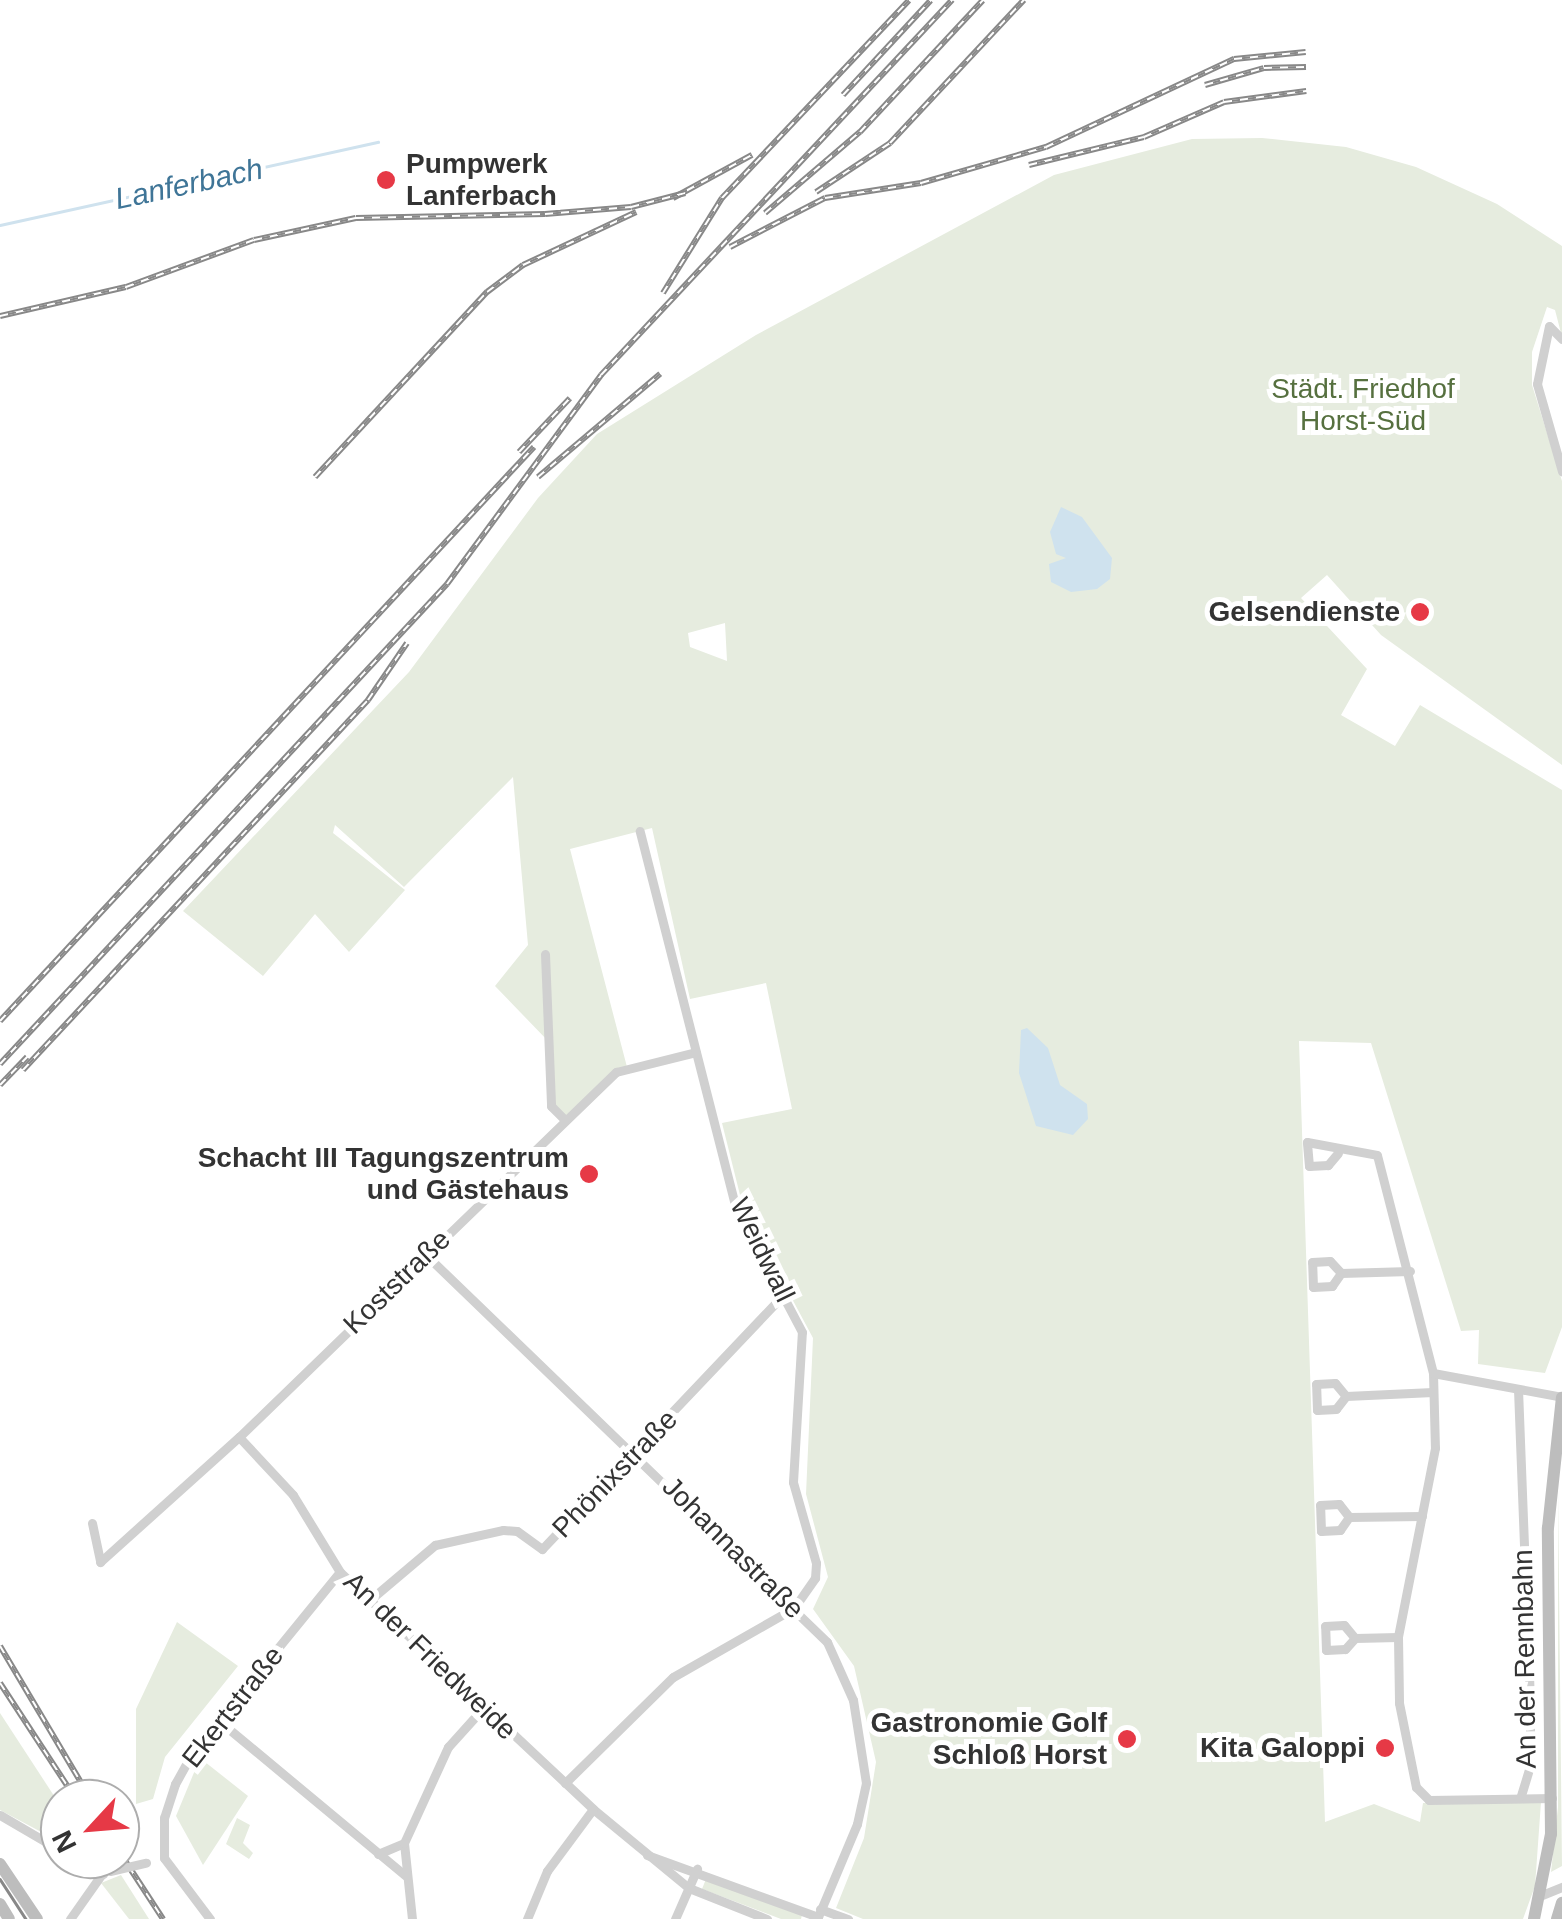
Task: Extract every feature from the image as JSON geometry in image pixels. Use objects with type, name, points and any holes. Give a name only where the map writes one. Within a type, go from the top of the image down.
[{"type":"main road","name":"An der Rennbahn","points":[[1534,1919],[1542,1895],[1552,1798],[1548,1528],[1562,1397]]},
{"type":"main road","points":[[0,1864],[37,1919]]},
{"type":"main road","points":[[1557,1919],[1562,1903]]},
{"type":"main road","points":[[0,1904],[10,1919]]},
{"type":"street","points":[[1562,339],[1548,326],[1537,384],[1562,471]]},
{"type":"street","name":"Weidwall","points":[[640,830],[735,1206],[802,1332],[794,1498],[816,1563],[815,1578],[794,1608]]},
{"type":"street","points":[[545,954],[551,1106],[566,1120]]},
{"type":"street","name":"Koststraße","points":[[92,1522],[100,1562],[118,1550],[240,1437],[616,1072],[696,1052]]},
{"type":"street","points":[[1338,1152],[1377,1155],[1434,1374],[1435,1448],[1398,1637],[1399,1703],[1423,1799],[1552,1798]]},
{"type":"street","name":"Johannastraße","points":[[425,1254],[794,1608],[841,1668],[866,1762],[856,1824],[819,1915]]},
{"type":"street","points":[[1341,1274],[1410,1270]]},
{"type":"street","name":"Phönixstraße","points":[[371,1599],[435,1544],[503,1530],[517,1531],[542,1549],[637,1454],[783,1295]]},
{"type":"street","points":[[1434,1374],[1562,1397]]},
{"type":"street","name":"An der Rennbahn","points":[[1518,1389],[1530,1703],[1530,1766],[1521,1796]]},
{"type":"street","points":[[1346,1396],[1433,1392]]},
{"type":"street","name":"An der Friedweide","points":[[240,1437],[293,1494],[340,1572],[593,1809],[689,1888],[767,1919]]},
{"type":"street","points":[[1349,1517],[1422,1516]]},
{"type":"street","name":"Ekertstraße","points":[[164,1858],[164,1818],[175,1784],[218,1720],[340,1572]]},
{"type":"street","points":[[565,1783],[659,1688],[794,1608]]},
{"type":"street","points":[[1355,1638],[1398,1637]]},
{"type":"street","points":[[412,1919],[404,1843],[448,1748],[484,1707]]},
{"type":"street","points":[[218,1720],[406,1876]]},
{"type":"street","points":[[527,1919],[547,1871],[593,1809]]},
{"type":"street","points":[[0,1815],[40,1838]]},
{"type":"street","points":[[378,1854],[404,1843]]},
{"type":"street","name":"An der Friedweide","points":[[644,1854],[697,1869],[819,1915],[848,1919]]},
{"type":"street","points":[[140,1864],[164,1858],[210,1919]]},
{"type":"street","points":[[675,1919],[697,1869]]},
{"type":"street","points":[[70,1919],[101,1879]]},
{"type":"street","points":[[1542,1895],[1562,1887]]},
{"type":"green space","name":"Städt. Friedhof Horst-Süd","points":[[1262,138],[1346,147],[1416,167],[1497,204],[1562,246],[1562,337],[1555,310],[1547,307],[1532,352],[1532,385],[1562,481],[1562,765],[1381,635],[1327,575],[1301,598],[1367,669],[1341,715],[1395,746],[1420,705],[1562,790],[1562,1327],[1545,1373],[1478,1364],[1479,1330],[1461,1331],[1371,1043],[1299,1041],[1325,1822],[1374,1804],[1420,1822],[1423,1803],[1541,1802],[1535,1886],[1523,1919],[863,1919],[836,1908],[864,1838],[876,1762],[854,1666],[813,1609],[828,1577],[806,1494],[813,1338],[743,1207],[722,1123],[792,1109],[766,983],[690,999],[652,828],[570,849],[627,1067],[565,1120],[551,1106],[549,1042],[495,986],[528,945],[513,777],[404,887],[335,825],[333,833],[405,890],[349,952],[315,914],[263,976],[183,911],[409,672],[538,498],[597,434],[756,335],[1054,175],[1192,139]],"holes":[[[725,623],[727,661],[690,647],[688,633]]]},
{"type":"green space","points":[[1558,1487],[1562,1866],[1551,1872],[1558,1807]]},
{"type":"green space","points":[[177,1622],[238,1666],[165,1757],[153,1799],[140,1803],[136,1709]]},
{"type":"green space","points":[[0,1713],[43,1779],[40,1779],[40,1831],[0,1810]]},
{"type":"green space","points":[[200,1758],[248,1796],[203,1865],[176,1816]]},
{"type":"green space","points":[[237,1818],[250,1825],[243,1843],[253,1853],[249,1859],[226,1844]]},
{"type":"green space","points":[[124,1879],[149,1919],[129,1919],[101,1883]]},
{"type":"green space","points":[[706,1879],[802,1915],[801,1919],[781,1919],[702,1889]]},
{"type":"water","points":[[1061,507],[1082,517],[1112,558],[1110,579],[1097,589],[1071,592],[1051,582],[1049,564],[1066,558],[1056,554],[1050,532]]},
{"type":"water","points":[[1027,1028],[1048,1048],[1060,1085],[1087,1104],[1088,1119],[1073,1135],[1036,1126],[1019,1073],[1021,1030]]},
{"type":"waterway","name":"Lanferbach","points":[[0,225],[378,142]]},
{"type":"tram line","points":[[0,1879],[26,1919]]},
{"type":"railway","points":[[663,293],[722,198],[909,0]]},
{"type":"railway","points":[[843,95],[931,0]]},
{"type":"railway","points":[[0,1064],[447,584],[601,375],[952,0]]},
{"type":"railway","points":[[765,213],[860,132],[983,0]]},
{"type":"railway","points":[[816,192],[890,143],[1024,0]]},
{"type":"railway","points":[[730,247],[825,198],[921,183],[1046,147],[1234,59],[1306,52]]},
{"type":"railway","points":[[1205,85],[1264,68],[1306,67]]},
{"type":"railway","points":[[1029,165],[1144,137],[1224,102],[1306,91]]},
{"type":"railway","points":[[673,198],[752,155]]},
{"type":"railway","points":[[0,316],[126,287],[254,240],[356,218],[545,214],[631,207],[685,193]]},
{"type":"railway","points":[[315,477],[487,292],[523,265],[636,212]]},
{"type":"railway","points":[[538,477],[660,374]]},
{"type":"railway","points":[[519,452],[570,398]]},
{"type":"railway","points":[[0,1021],[534,447]]},
{"type":"railway","points":[[23,1070],[368,700],[407,643]]},
{"type":"railway","points":[[0,1085],[27,1057]]},
{"type":"railway","points":[[0,1646],[79,1779]]},
{"type":"railway","points":[[0,1683],[63,1779]]},
{"type":"railway","points":[[137,1879],[163,1919]]},
{"type":"place","name":"Pumpwerk Lanferbach","points":[[386,180]]},
{"type":"place","name":"Gelsendienste","points":[[1420,612]]},
{"type":"place","name":"Schacht III Tagungszentrum und Gästehaus","points":[[589,1174]]},
{"type":"place","name":"Gastronomie Golf Schloß Horst","points":[[1127,1739]]},
{"type":"place","name":"Kita Galoppi","points":[[1385,1748]]}]
